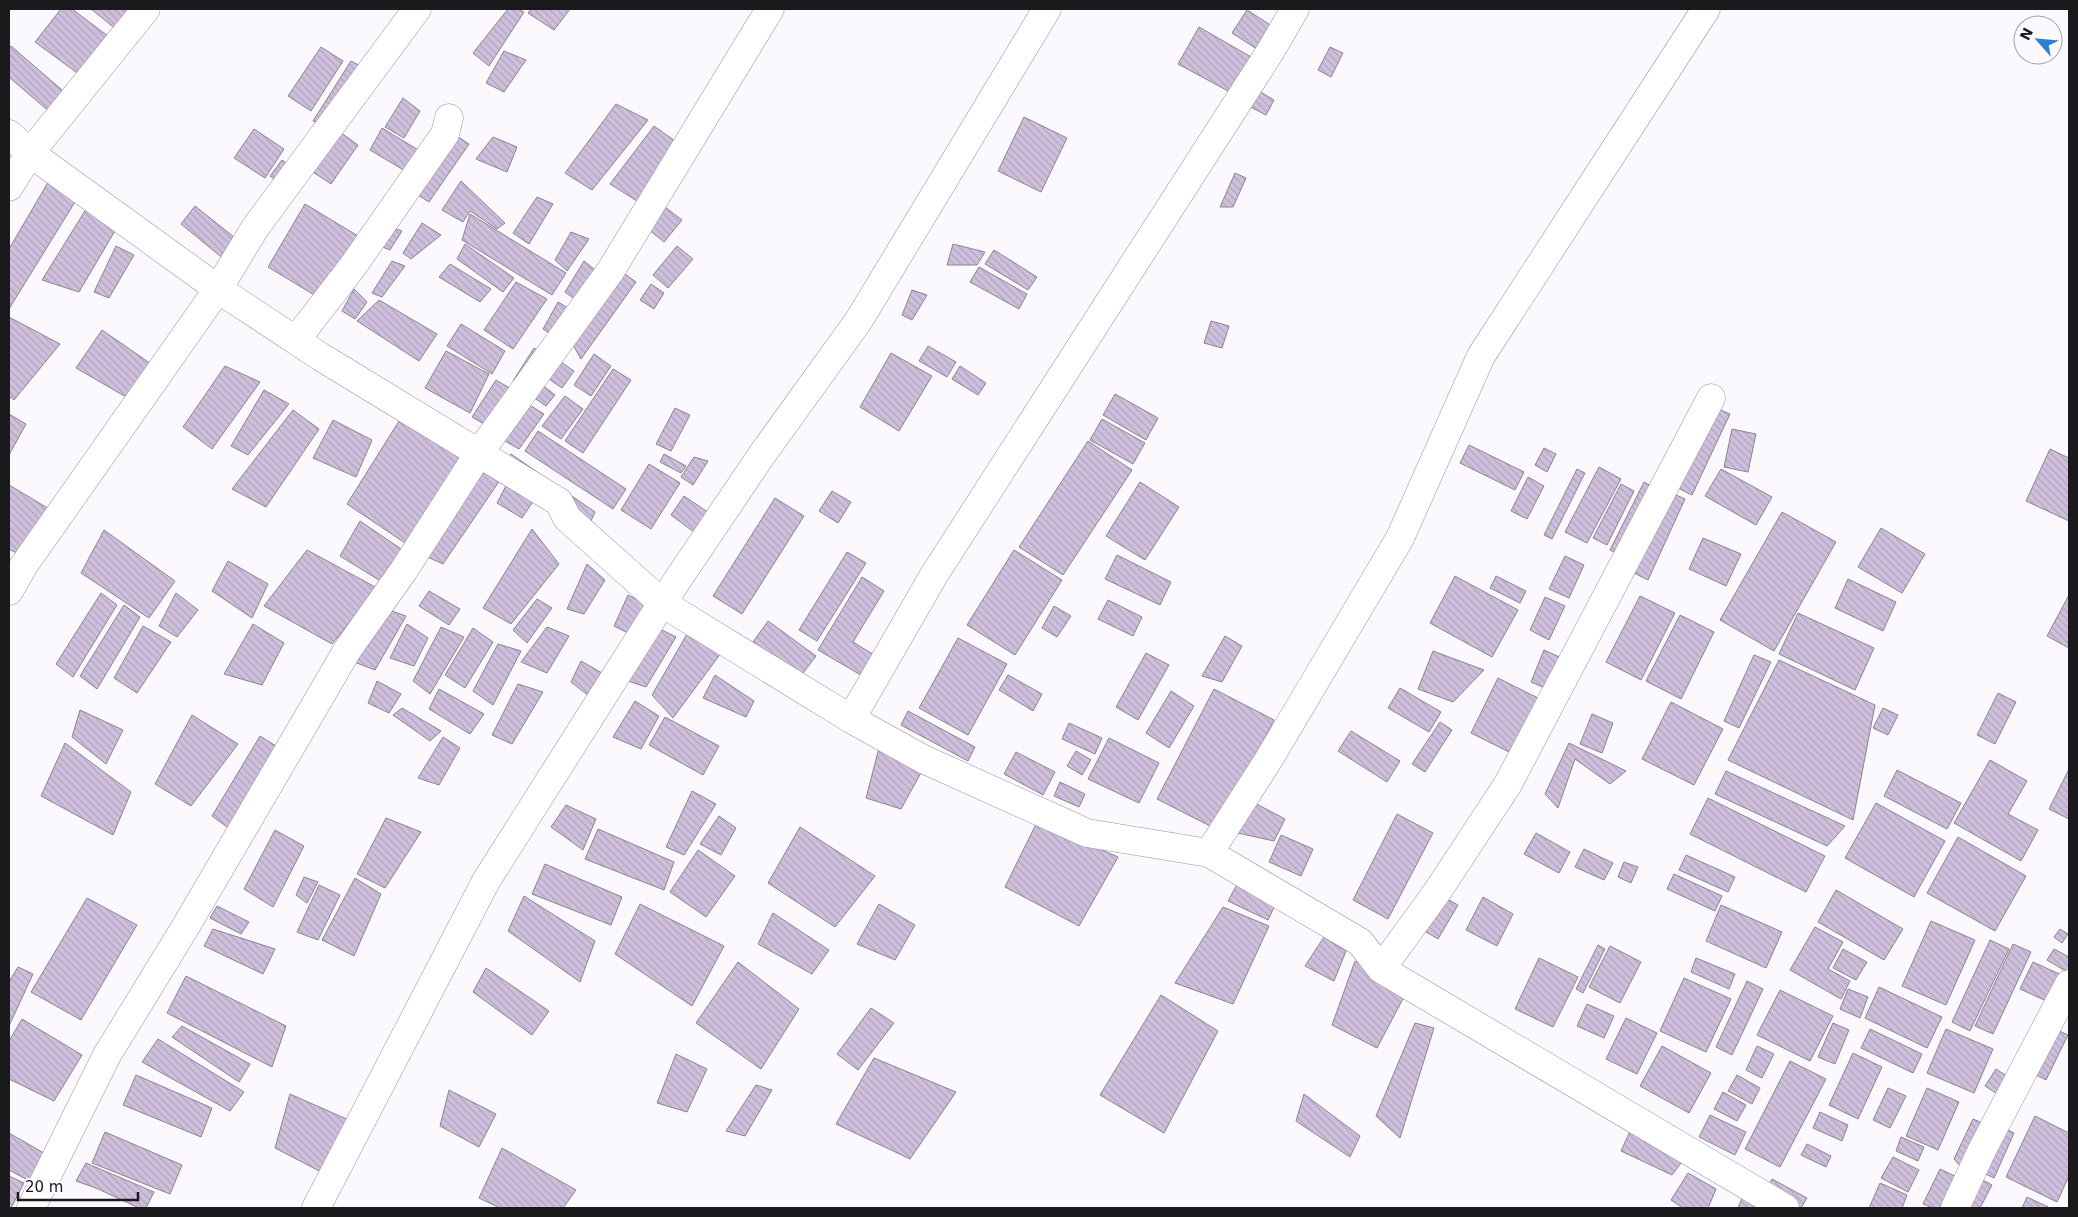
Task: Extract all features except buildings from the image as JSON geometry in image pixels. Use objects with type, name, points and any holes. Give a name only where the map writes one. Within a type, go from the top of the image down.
[{"type":"street","points":[[9,187],[30,153],[146,9]]},
{"type":"street","points":[[9,591],[30,557],[218,289],[255,228],[417,9]]},
{"type":"street","points":[[31,1208],[107,1055],[186,926],[348,649],[404,570],[479,453],[611,270],[770,9]]},
{"type":"street","points":[[316,1208],[486,881],[662,603],[761,456],[859,320],[1047,9]]},
{"type":"street","points":[[851,719],[934,575],[1270,52],[1295,9]]},
{"type":"street","points":[[1209,853],[1269,759],[1400,538],[1481,356],[1706,9]]},
{"type":"street","points":[[296,340],[353,266],[445,134],[449,118]]},
{"type":"street","points":[[9,134],[30,153],[218,289],[296,340],[558,502],[568,518],[662,603],[851,719],[923,759],[1087,833],[1209,853],[1360,942],[1381,969],[1785,1208]]},
{"type":"street","points":[[1381,969],[1437,892],[1508,784],[1711,398]]},
{"type":"street","points":[[1955,1208],[1982,1150],[2069,984]]}]
